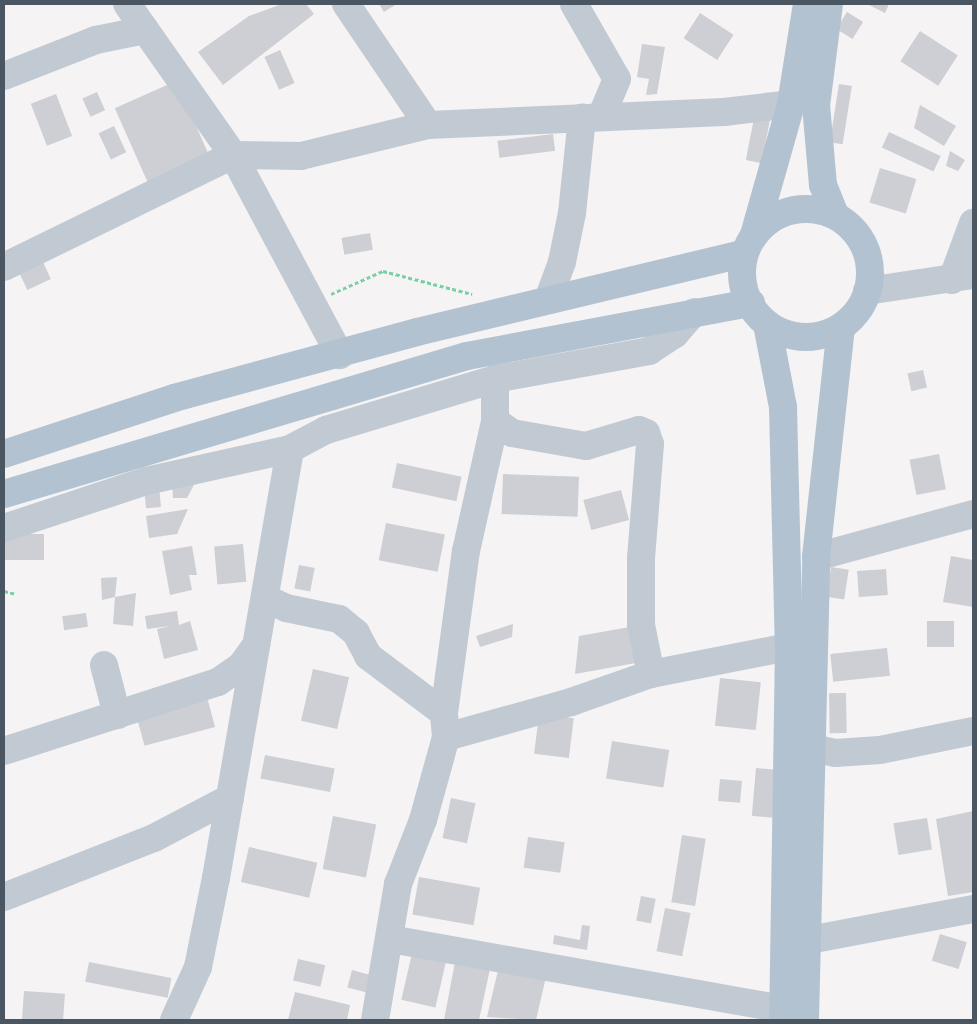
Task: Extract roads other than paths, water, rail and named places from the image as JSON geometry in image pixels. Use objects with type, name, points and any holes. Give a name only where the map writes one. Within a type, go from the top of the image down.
[{"type":"main road","points":[[790,1016],[789,647],[783,407],[759,313],[744,290],[749,244],[791,104],[807,4]]},
{"type":"main road","points":[[829,4],[816,105],[824,185],[834,215]]},
{"type":"main road","points":[[4,454],[174,398],[548,300],[749,244],[770,219],[791,210],[834,215],[855,230],[865,247],[870,269],[867,291],[860,313],[841,327],[798,338],[759,313],[694,312],[467,356],[4,494]]},
{"type":"main road","points":[[790,1016],[809,940],[816,557],[841,327]]},
{"type":"street","points":[[127,4],[233,155],[315,301],[340,355]]},
{"type":"street","points":[[346,4],[428,125]]},
{"type":"street","points":[[574,4],[617,79],[644,114]]},
{"type":"street","points":[[4,76],[96,40],[145,30]]},
{"type":"street","points":[[548,300],[572,213],[591,117],[617,79]]},
{"type":"street","points":[[4,267],[233,155],[301,156],[428,125],[791,104]]},
{"type":"street","points":[[867,291],[963,278],[973,223]]},
{"type":"street","points":[[4,528],[146,481],[290,449],[326,430],[495,379],[649,351],[675,334],[694,312]]},
{"type":"street","points":[[374,1020],[390,939],[398,884],[424,820],[445,725],[466,551],[495,421],[495,379]]},
{"type":"street","points":[[495,421],[512,433],[586,446],[639,430],[646,433],[650,444],[641,558],[641,625],[651,674]]},
{"type":"street","points":[[174,1020],[198,967],[257,644],[267,599],[271,540],[290,449]]},
{"type":"street","points":[[816,557],[973,514]]},
{"type":"street","points":[[267,599],[286,608],[340,619],[356,633],[368,656],[445,725]]},
{"type":"street","points":[[4,751],[218,682],[241,666],[257,644]]},
{"type":"street","points":[[445,725],[571,702],[651,674],[789,647]]},
{"type":"street","points":[[104,665],[117,715]]},
{"type":"street","points":[[812,748],[835,753],[880,750],[973,730]]},
{"type":"street","points":[[4,897],[154,838],[230,798]]},
{"type":"street","points":[[809,940],[973,909]]},
{"type":"street","points":[[390,939],[728,1012],[790,1016]]}]
